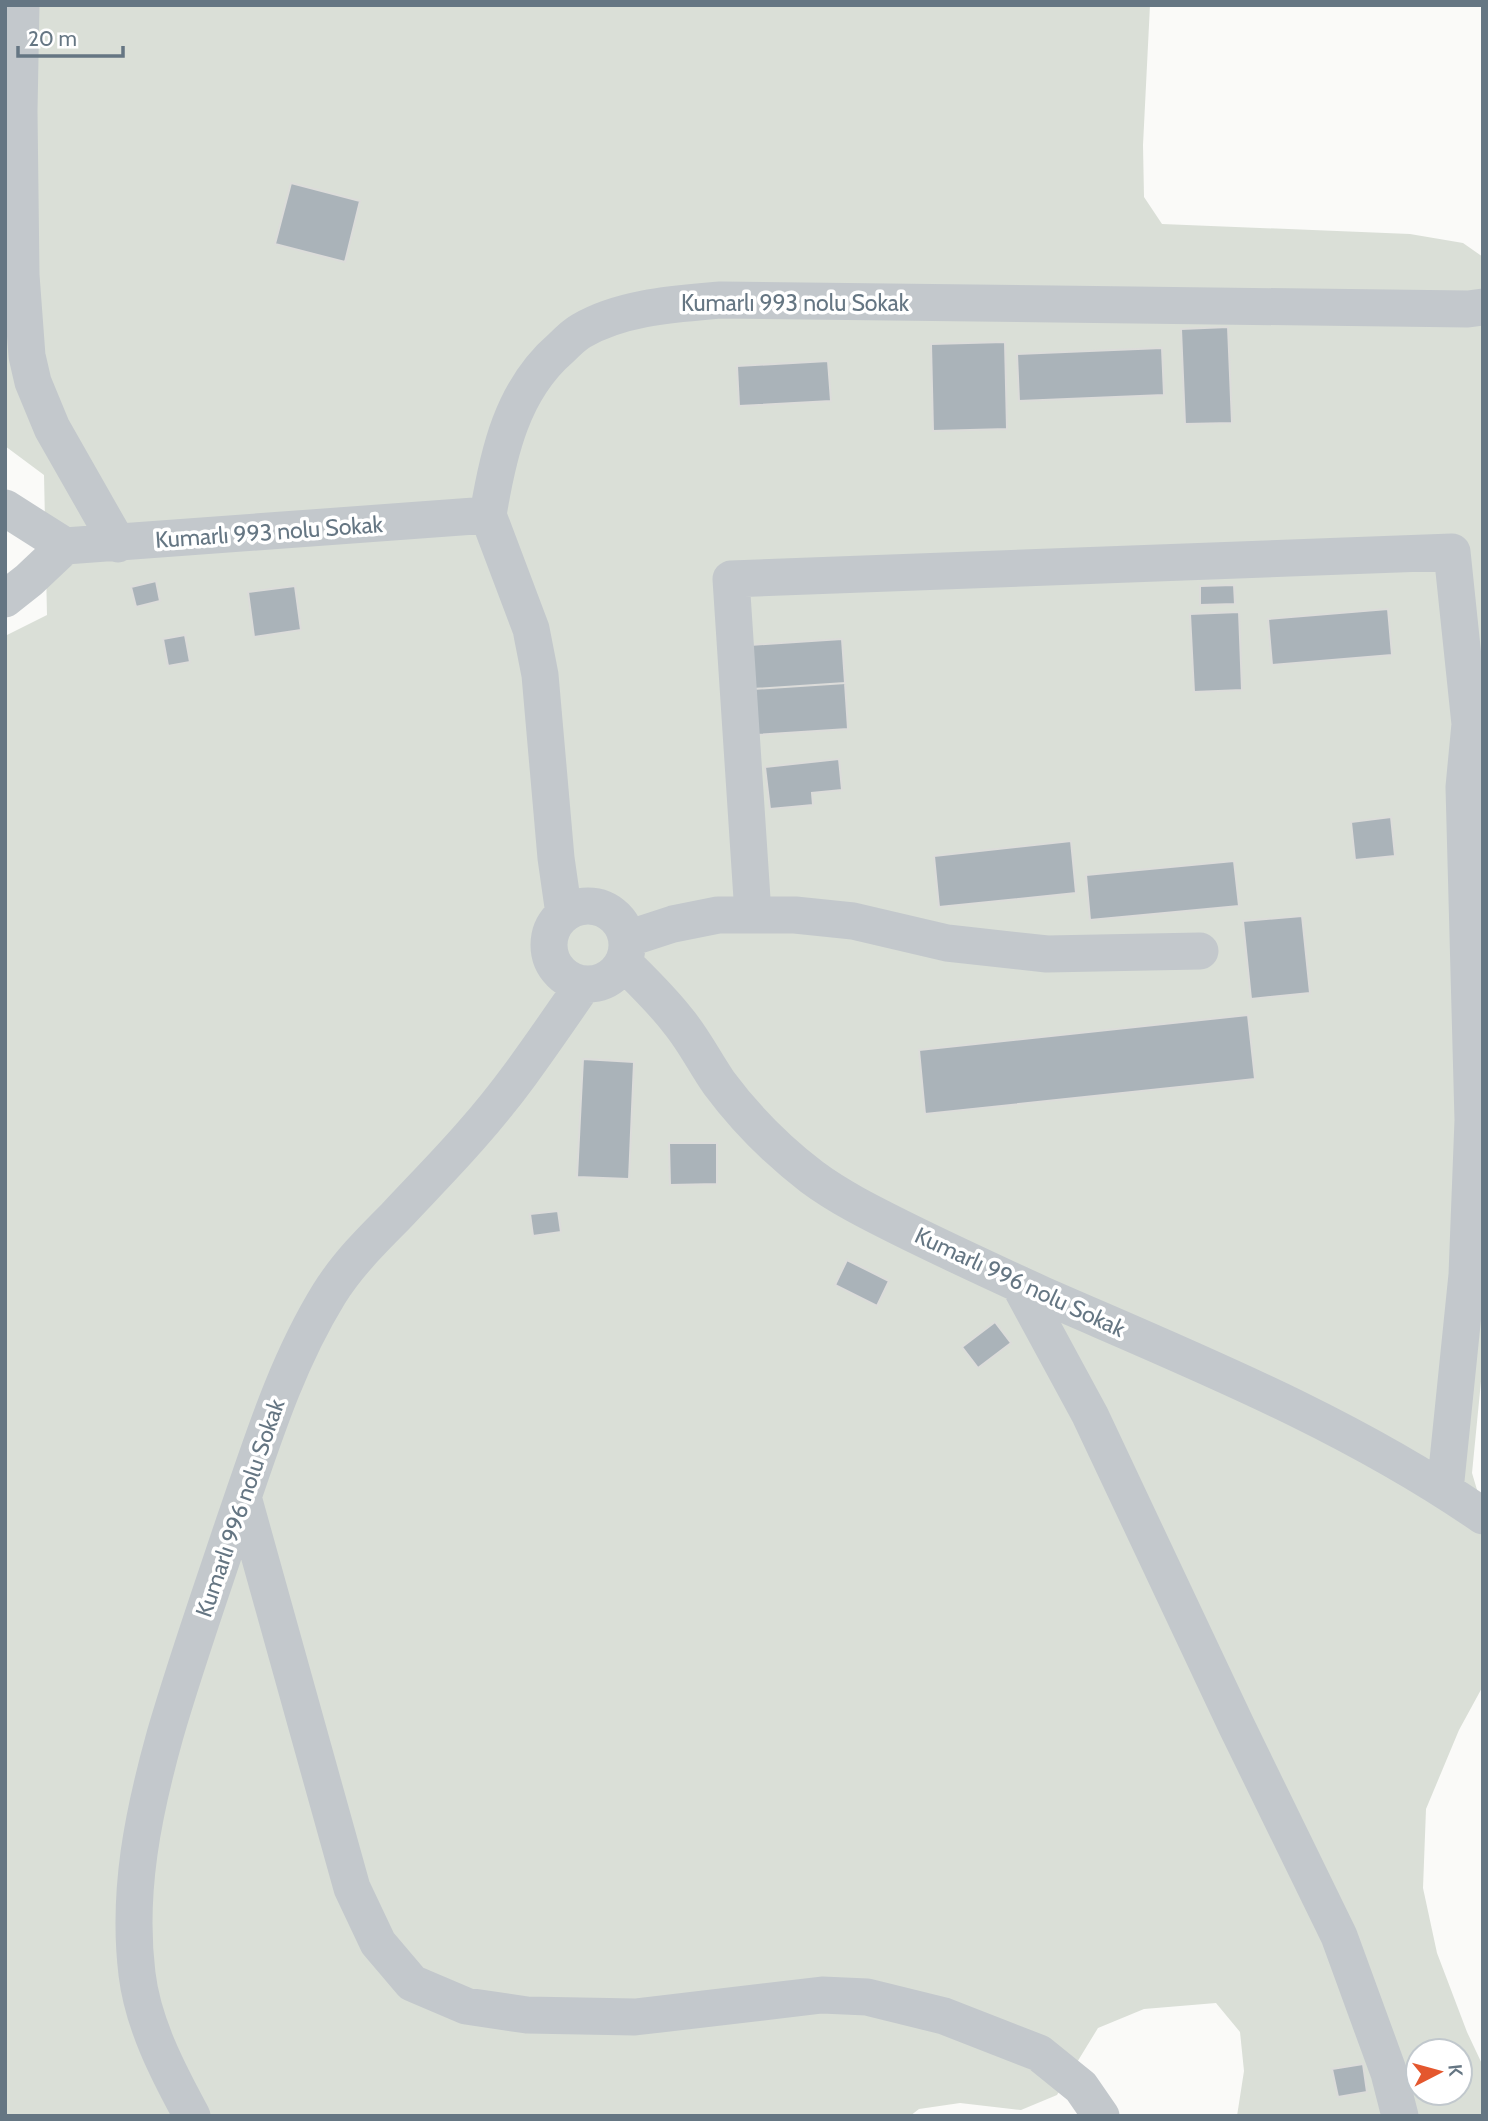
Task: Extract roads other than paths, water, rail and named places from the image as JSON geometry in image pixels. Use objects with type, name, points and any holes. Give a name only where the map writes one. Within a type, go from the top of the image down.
[{"type":"street","points":[[21,5],[20,275],[27,356],[33,382],[52,428],[118,544]]},
{"type":"street","name":"Kumarlı 993 nolu Sokak","points":[[65,546],[488,515],[496,465],[509,425],[527,386],[551,356],[580,331],[615,316],[672,304],[721,300],[1468,309],[1483,307]]},
{"type":"street","points":[[5,508],[65,546],[5,599]]},
{"type":"street","points":[[488,515],[531,629],[540,675],[556,858],[564,914]]},
{"type":"street","points":[[753,914],[731,579],[1452,552],[1470,724],[1464,787],[1473,1121],[1467,1275],[1445,1490]]},
{"type":"street","points":[[1470,724],[1483,687]]},
{"type":"street","points":[[576,908],[603,908],[623,926],[626,951],[617,973],[607,980],[583,985],[561,974],[554,964],[549,951],[550,937],[564,914],[576,908]]},
{"type":"street","points":[[626,951],[673,924],[718,915],[753,914],[853,921],[947,943],[1046,954],[1200,951]]},
{"type":"street","name":"Kumarlı 996 nolu Sokak","points":[[626,951],[659,998],[680,1022],[739,1109],[812,1177],[853,1203],[958,1257],[1275,1397],[1372,1446],[1483,1516]]},
{"type":"street","name":"Kumarlı 996 nolu Sokak","points":[[192,2116],[158,2048],[137,1977],[134,1936],[136,1870],[146,1808],[182,1674],[243,1497],[280,1391],[302,1341],[330,1292],[355,1257],[475,1131],[518,1077],[583,985]]},
{"type":"street","points":[[1019,1284],[1090,1415],[1339,1936],[1389,2073],[1399,2116]]},
{"type":"street","points":[[243,1497],[352,1888],[378,1943],[412,1983],[466,2006],[527,2015],[635,2017],[822,1995],[867,1997],[944,2016],[1039,2053],[1081,2087],[1101,2116]]}]
